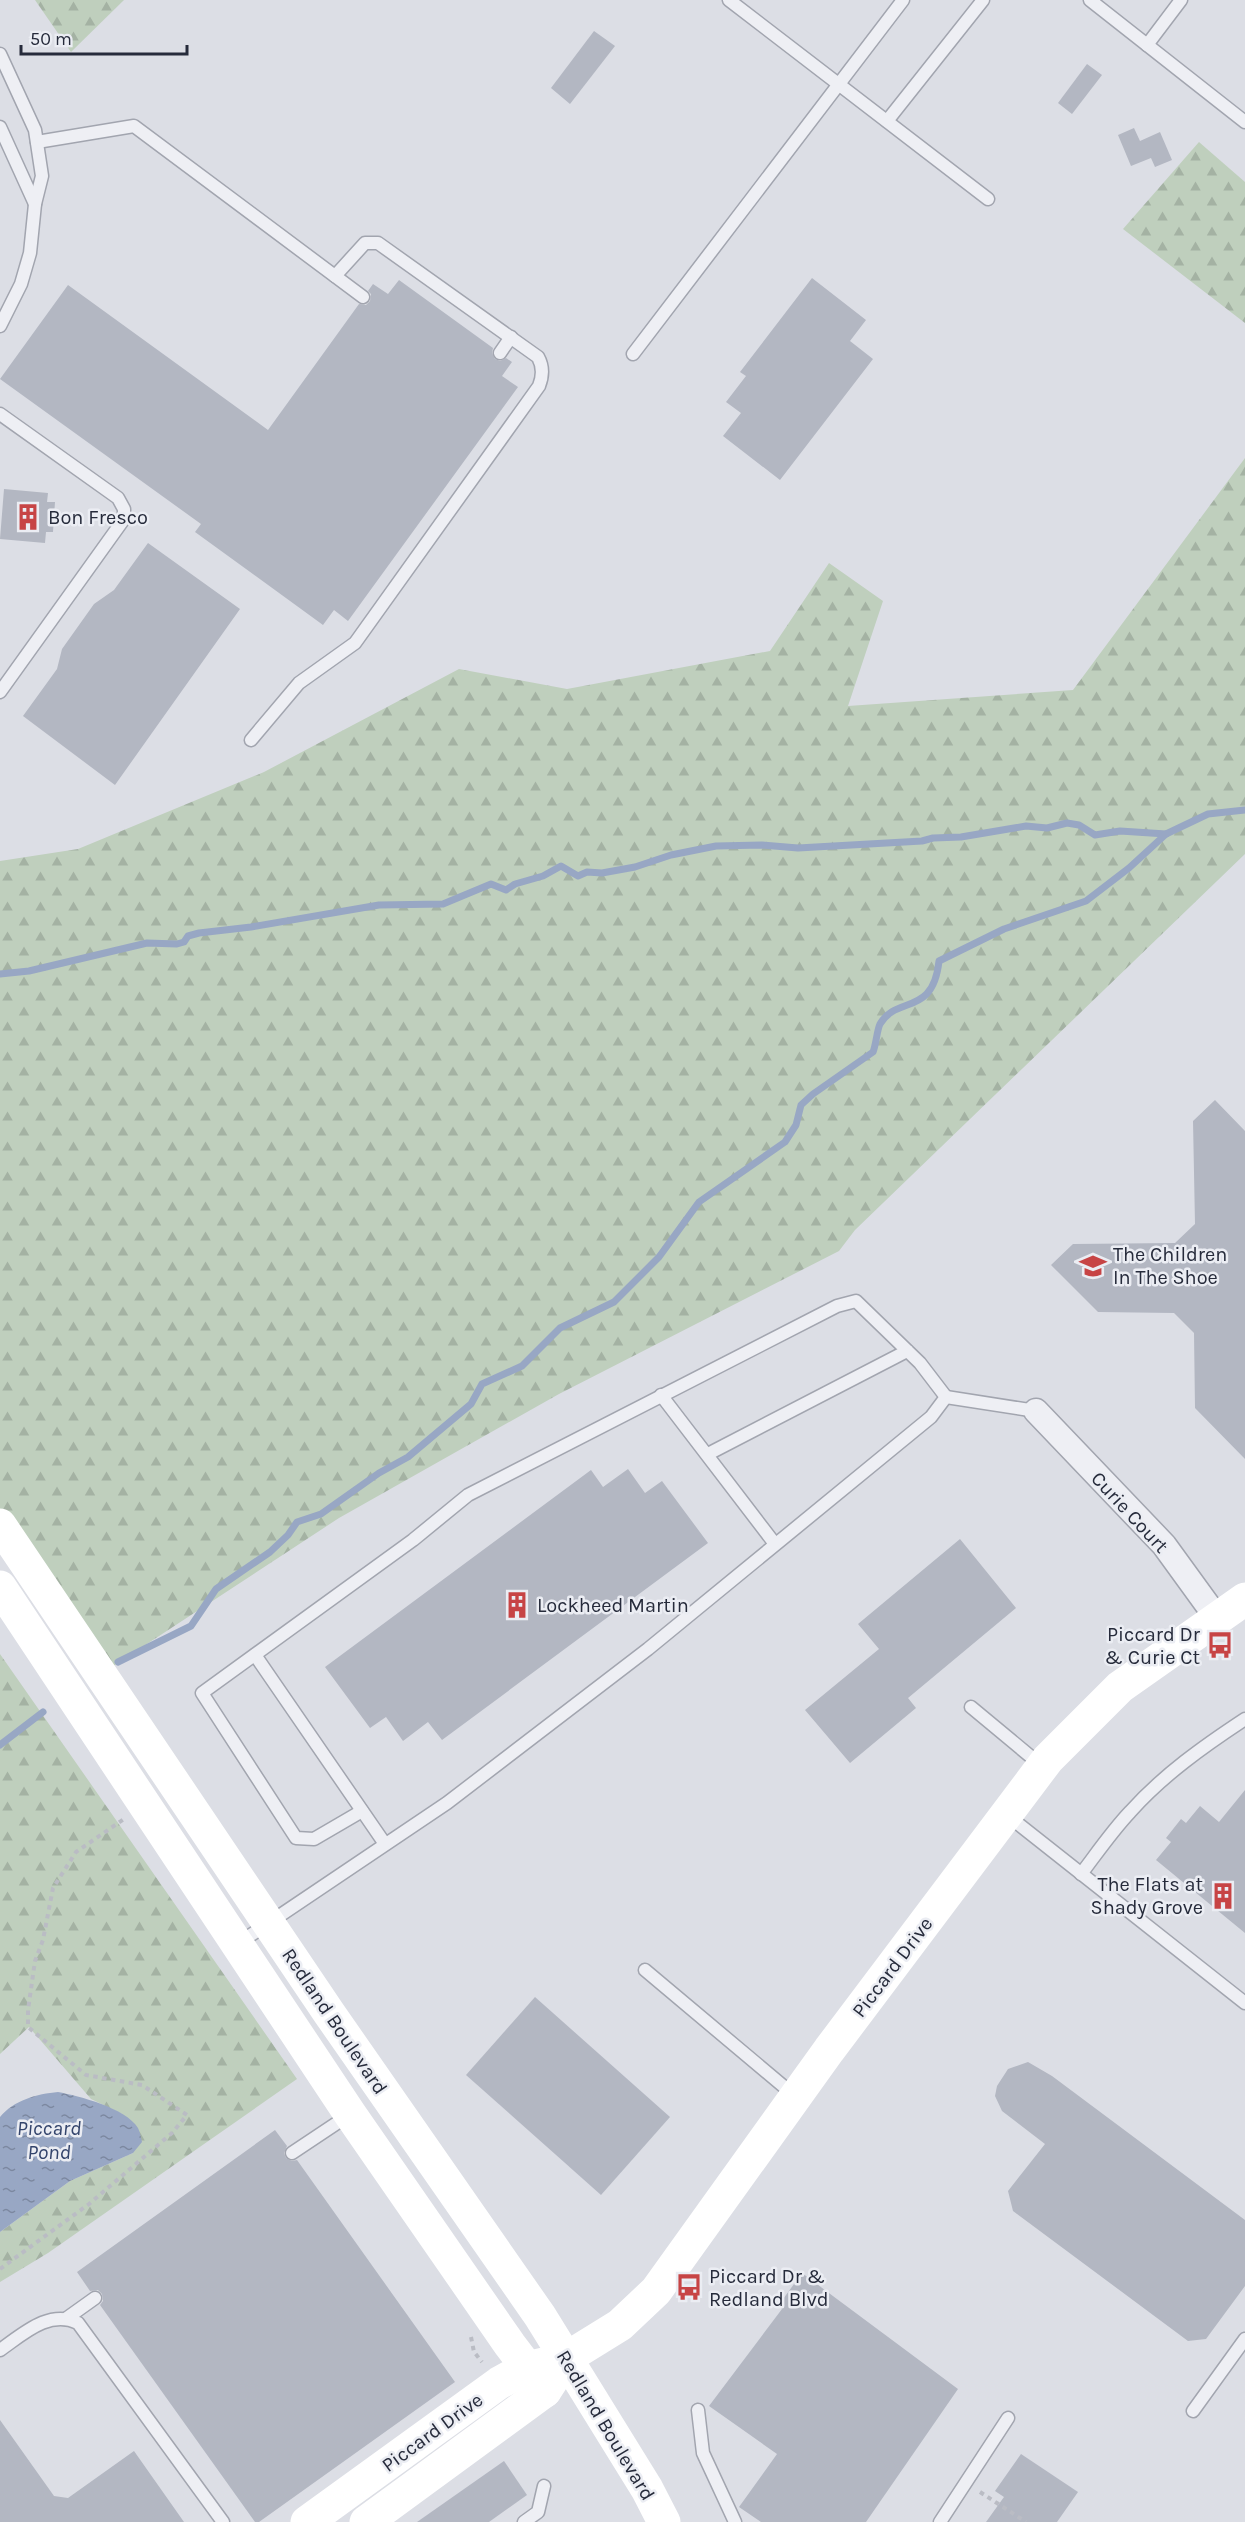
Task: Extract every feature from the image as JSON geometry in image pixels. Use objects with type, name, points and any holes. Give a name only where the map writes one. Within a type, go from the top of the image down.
[{"type":"main road","name":"Redland Boulevard","points":[[0,1525],[268,1923],[540,2316],[565,2360],[647,2489],[664,2522]]},
{"type":"main road","name":"Redland Boulevard","points":[[0,1587],[350,2114],[536,2379]]},
{"type":"main road","name":"Piccard Drive","points":[[366,2522],[536,2379],[620,2325],[656,2291],[796,2096],[1042,1766],[1119,1687],[1235,1610]]},
{"type":"main road","name":"Piccard Drive","points":[[307,2522],[493,2387],[536,2379]]},
{"type":"street","name":"Curie Court","points":[[1036,1411],[1164,1545],[1235,1610]]},
{"type":"lane","points":[[729,0],[988,199]]},
{"type":"lane","points":[[633,354],[903,0]]},
{"type":"lane","points":[[887,121],[983,0]]},
{"type":"lane","points":[[1090,0],[1245,122]]},
{"type":"lane","points":[[1147,45],[1181,0]]},
{"type":"lane","points":[[0,54],[35,130],[42,176],[30,253],[21,284],[0,326]]},
{"type":"lane","points":[[37,142],[134,126],[363,297]]},
{"type":"lane","points":[[0,127],[36,204]]},
{"type":"lane","points":[[251,740],[299,683],[355,643],[540,386],[542,378],[541,363],[538,357],[378,243],[365,243],[335,276]]},
{"type":"lane","points":[[500,353],[511,337]]},
{"type":"lane","points":[[0,414],[118,498],[124,509],[124,519],[0,692]]},
{"type":"lane","points":[[362,1811],[314,1839],[296,1838],[202,1694],[413,1540],[468,1495],[837,1306],[856,1301],[920,1363],[946,1397],[1036,1411]]},
{"type":"lane","points":[[708,1454],[907,1352]]},
{"type":"lane","points":[[661,1395],[775,1544]]},
{"type":"lane","points":[[237,1944],[447,1803],[630,1663],[931,1417],[946,1397]]},
{"type":"lane","points":[[255,1655],[385,1844]]},
{"type":"lane","points":[[971,1707],[1042,1766]]},
{"type":"lane","points":[[1081,1874],[1130,1811],[1193,1755],[1245,1719]]},
{"type":"lane","points":[[1006,1814],[1245,2003]]},
{"type":"lane","points":[[645,1970],[796,2096]]},
{"type":"lane","points":[[292,2153],[350,2114]]},
{"type":"lane","points":[[67,2318],[95,2298]]},
{"type":"lane","points":[[0,2350],[36,2325],[56,2318],[67,2318],[78,2323],[223,2522]]},
{"type":"lane","points":[[1193,2411],[1245,2339]]},
{"type":"lane","points":[[698,2410],[703,2454],[735,2522]]},
{"type":"lane","points":[[940,2522],[1008,2418]]},
{"type":"lane","points":[[524,2522],[538,2512],[544,2486]]},
{"type":"path","points":[[0,2269],[89,2204],[172,2133],[187,2115],[142,2085],[86,2075],[28,2027],[35,1961],[43,1940],[53,1888],[76,1852],[130,1815]]},
{"type":"path","points":[[980,2492],[1026,2522]]},
{"type":"green space","points":[[35,0],[124,0],[71,52]]},
{"type":"green space","points":[[1199,142],[1245,182],[1245,323],[1123,229]]},
{"type":"green space","points":[[1245,458],[1245,854],[855,1230],[839,1251],[559,1394],[339,1518],[98,1676],[0,1527],[0,861],[78,849],[264,772],[459,669],[567,689],[770,651],[829,563],[883,601],[848,706],[1073,690]]},
{"type":"green space","points":[[0,1654],[297,2079],[48,2253],[0,2282],[0,2232],[70,2181],[133,2153],[122,2114],[91,2099],[29,2027],[0,2054]]},
{"type":"water","name":"Piccard Pond","points":[[58,2092],[78,2096],[123,2114],[138,2128],[142,2142],[133,2153],[70,2181],[0,2232],[0,2117],[19,2102],[42,2094]]},
{"type":"building","points":[[594,31],[615,46],[570,104],[551,88]]},
{"type":"building","points":[[1087,64],[1102,75],[1072,114],[1058,103]]},
{"type":"building","points":[[1134,128],[1140,141],[1160,132],[1172,160],[1155,167],[1151,158],[1131,166],[1118,135]]},
{"type":"building","points":[[812,278],[866,320],[850,341],[873,359],[780,480],[723,436],[741,413],[726,402],[746,376],[740,372]]},
{"type":"building","points":[[399,280],[493,348],[492,353],[495,359],[500,361],[506,358],[512,362],[502,376],[518,387],[348,621],[334,610],[323,625],[195,532],[201,524],[0,379],[68,285],[268,430],[359,304],[366,305],[370,301],[371,294],[368,291],[373,284],[388,294]]},
{"type":"building","name":"Bon Fresco","points":[[4,489],[48,493],[47,502],[55,502],[53,532],[46,532],[45,543],[0,539]]},
{"type":"building","points":[[148,543],[240,609],[115,785],[23,716],[57,669],[62,649],[94,604],[114,590]]},
{"type":"building","points":[[1215,1100],[1245,1131],[1245,1459],[1195,1408],[1194,1333],[1174,1313],[1098,1312],[1051,1265],[1073,1244],[1175,1243],[1195,1224],[1193,1121]]},
{"type":"building","name":"Lockheed Martin","points":[[628,1469],[645,1493],[662,1481],[708,1543],[442,1740],[428,1722],[403,1741],[386,1717],[370,1728],[325,1667],[591,1470],[603,1487]]},
{"type":"building","points":[[960,1539],[1016,1608],[908,1698],[916,1708],[850,1763],[805,1710],[879,1649],[858,1624]]},
{"type":"building","name":"The Flats at Shady Grove","points":[[1245,1790],[1245,1933],[1156,1860],[1171,1842],[1166,1838],[1181,1819],[1186,1823],[1200,1806],[1219,1822]]},
{"type":"building","points":[[535,1997],[670,2117],[601,2195],[466,2075]]},
{"type":"building","points":[[1028,2062],[1052,2076],[1245,2220],[1245,2286],[1206,2339],[1188,2341],[1013,2211],[1008,2191],[1045,2144],[1002,2111],[995,2096],[997,2086],[1008,2069]]},
{"type":"building","points":[[275,2130],[287,2146],[284,2153],[286,2158],[292,2161],[297,2160],[455,2382],[259,2522],[255,2522],[100,2305],[103,2301],[102,2294],[98,2290],[90,2291],[77,2272]]},
{"type":"building","points":[[802,2273],[958,2389],[866,2522],[761,2522],[739,2507],[777,2454],[709,2406],[782,2309],[778,2306]]},
{"type":"building","points":[[0,2420],[54,2496],[68,2498],[134,2451],[184,2522],[0,2522]]},
{"type":"building","points":[[1021,2454],[1078,2492],[1057,2522],[986,2522],[1004,2497],[995,2491]]},
{"type":"building","points":[[504,2461],[527,2495],[489,2522],[417,2522]]},
{"type":"waterway","points":[[118,1662],[191,1626],[216,1589],[270,1552],[288,1535],[297,1522],[321,1514],[379,1473],[408,1457],[471,1404],[482,1384],[522,1366],[560,1328],[614,1302],[659,1257],[699,1202],[785,1142],[796,1125],[801,1105],[873,1052],[880,1024],[887,1015],[914,1003],[930,990],[939,961],[1004,929],[1086,901],[1129,868],[1166,834],[1208,814],[1245,810]]},
{"type":"waterway","points":[[0,974],[29,971],[147,943],[177,944],[184,942],[188,936],[199,933],[251,927],[379,905],[443,904],[491,884],[506,890],[515,884],[543,876],[561,866],[578,876],[587,872],[602,873],[716,846],[762,845],[798,848],[922,841],[1026,826],[1047,828],[1067,823],[1079,825],[1095,835],[1120,831],[1166,834]]},
{"type":"waterway","points":[[0,1745],[43,1712]]},
{"type":"place","name":"Bon Fresco","points":[[28,517]]},
{"type":"place","name":"The Children In The Shoe","points":[[1093,1266]]},
{"type":"place","name":"Lockheed Martin","points":[[517,1605]]},
{"type":"place","name":"Piccard Dr & Curie Ct","points":[[1220,1645]]},
{"type":"place","name":"The Flats at Shady Grove","points":[[1223,1896]]},
{"type":"place","name":"Piccard Dr & Redland Blvd","points":[[689,2287]]}]
